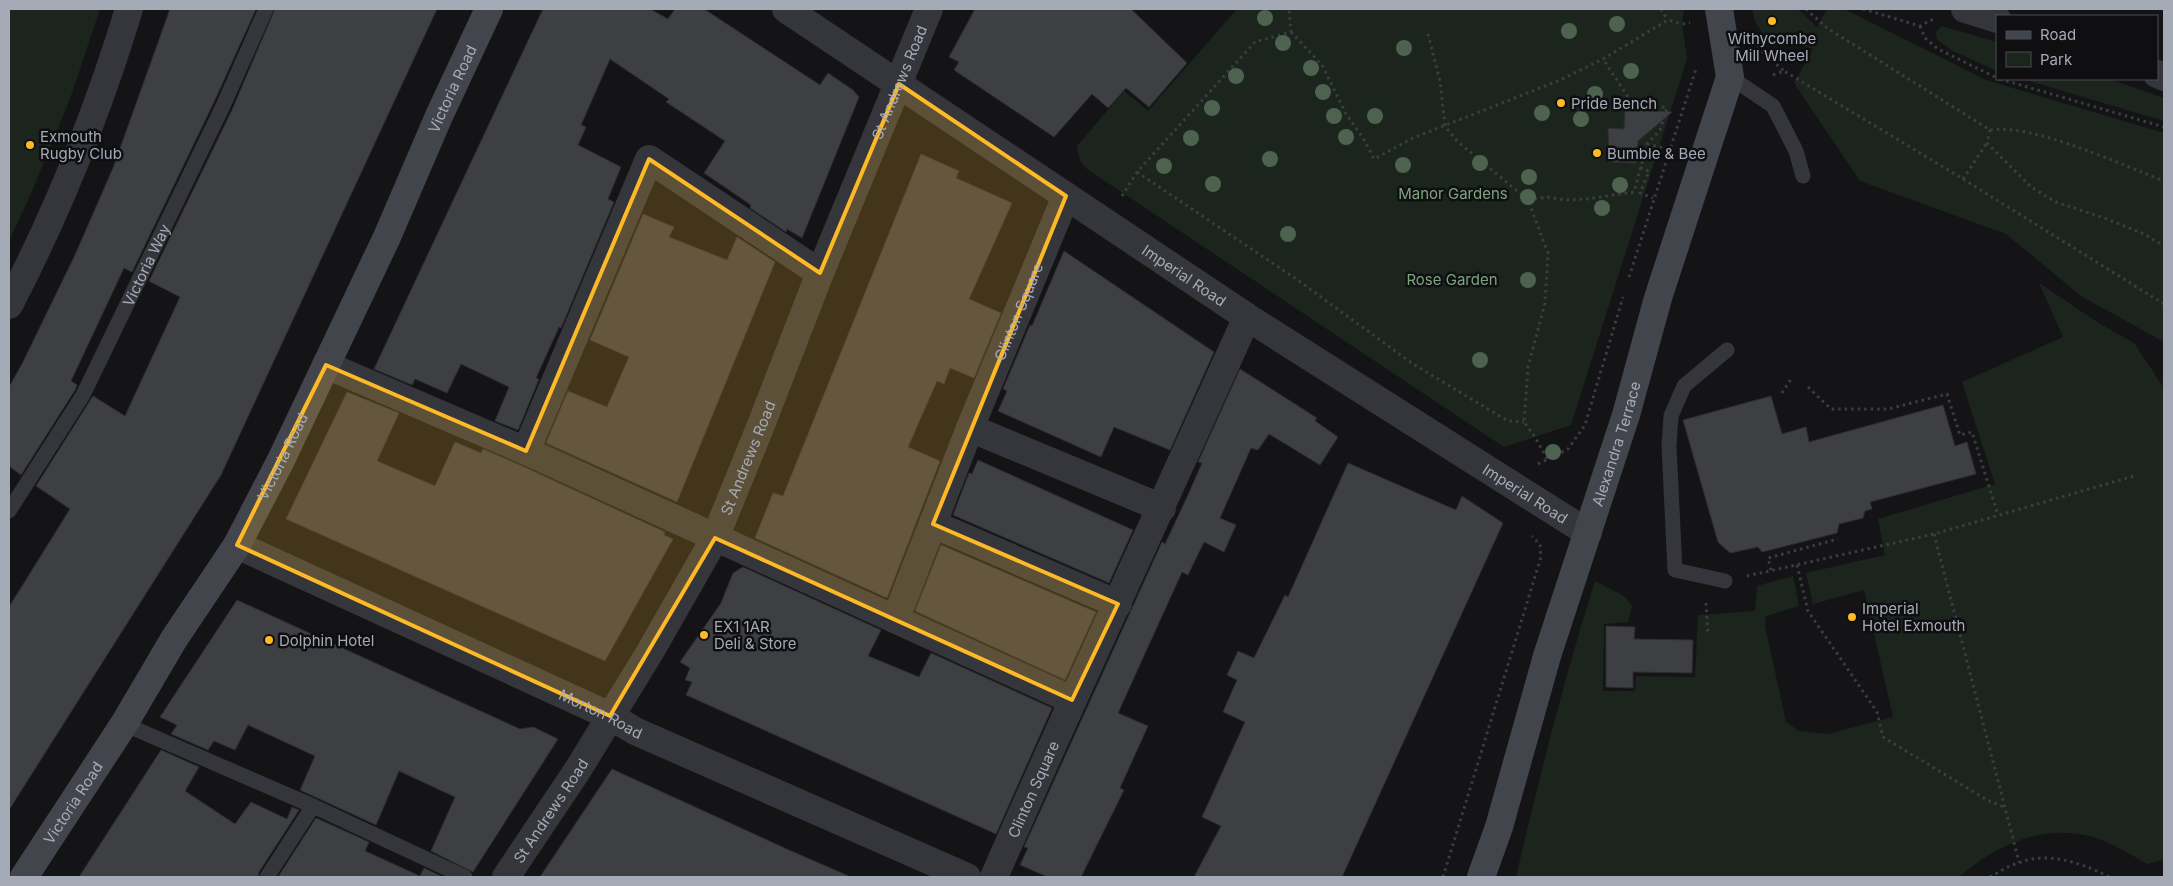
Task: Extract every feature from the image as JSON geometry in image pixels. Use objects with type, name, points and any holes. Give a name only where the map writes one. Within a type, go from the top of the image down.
[{"type":"street","points":[[9,305],[68,182],[111,68],[129,9]]},
{"type":"street","name":"Victoria Road","points":[[24,877],[124,724],[174,639],[237,545],[282,460],[386,237],[438,116],[489,9]]},
{"type":"street","name":"Imperial Road","points":[[786,9],[1247,317],[1588,534]]},
{"type":"street","name":"St Andrews Road","points":[[506,877],[578,771],[650,652],[715,538],[820,273],[929,9]]},
{"type":"street","name":"Alexandra Terrace","points":[[1481,877],[1499,827],[1547,656],[1626,415],[1658,298],[1730,77],[1720,14]]},
{"type":"street","points":[[1953,14],[1996,19]]},
{"type":"street","points":[[526,451],[649,159],[820,273]]},
{"type":"street","name":"Clinton Square","points":[[896,618],[970,428],[1066,196]]},
{"type":"street","name":"Clinton Square","points":[[994,877],[1072,700],[1162,508],[1247,317]]},
{"type":"street","points":[[326,365],[526,451],[715,538],[896,618],[1072,700]]},
{"type":"street","points":[[970,428],[1162,508]]},
{"type":"street","points":[[933,524],[1118,604]]},
{"type":"street","name":"Morton Road","points":[[237,545],[610,716],[635,731],[967,877]]},
{"type":"lane","name":"Victoria Way","points":[[9,511],[84,395],[223,106],[266,9]]},
{"type":"lane","points":[[1730,77],[1773,106],[1796,151],[1803,176]]},
{"type":"lane","points":[[1725,580],[1676,570],[1669,447],[1671,416],[1684,386],[1727,350]]},
{"type":"lane","points":[[124,724],[314,806],[466,877]]},
{"type":"lane","points":[[267,877],[314,806]]},
{"type":"path","points":[[1289,9],[1291,32],[1322,65],[1346,114],[1374,158],[1413,138],[1558,82],[1603,59],[1668,20]]},
{"type":"path","points":[[1661,9],[1668,20],[1682,24],[1720,14]]},
{"type":"path","points":[[1806,9],[1827,28],[1990,130],[2003,128],[2035,134],[2095,154],[2164,181]]},
{"type":"path","points":[[1863,9],[1920,26],[1931,20],[1953,14]]},
{"type":"path","points":[[1920,26],[1925,38],[1938,49],[1996,77]]},
{"type":"path","points":[[1109,224],[1123,194],[1137,172],[1254,42],[1291,32]]},
{"type":"path","points":[[1428,34],[1440,81],[1445,126],[1457,140],[1528,200],[1548,253],[1545,303],[1528,367],[1524,422],[1535,436],[1548,460]]},
{"type":"path","points":[[1754,38],[1757,46],[1784,72],[1963,179],[2164,304]]},
{"type":"path","points":[[1528,200],[1547,197],[1566,200],[1588,199],[1634,192],[1647,144],[1660,130],[1667,108],[1634,102],[1628,97],[1603,59]]},
{"type":"path","points":[[1627,283],[1698,62]]},
{"type":"path","points":[[1730,77],[1763,79],[1784,72]]},
{"type":"path","points":[[2005,80],[2164,127]]},
{"type":"path","points":[[1963,179],[1986,143],[1990,130]]},
{"type":"path","points":[[1986,143],[2031,187],[2056,202],[2116,222],[2144,234],[2164,246]]},
{"type":"path","points":[[1647,144],[1669,149]]},
{"type":"path","points":[[1640,168],[1649,171],[1640,193],[1653,198]]},
{"type":"path","points":[[1137,172],[1299,281],[1413,364],[1508,420],[1524,422]]},
{"type":"path","points":[[1522,491],[1536,465],[1568,449],[1585,424],[1624,292]]},
{"type":"path","points":[[1782,393],[1791,379]]},
{"type":"path","points":[[1808,387],[1831,409],[1888,408],[1947,394],[1960,434],[1972,432],[1998,515]]},
{"type":"path","points":[[1725,580],[1934,534],[2134,476]]},
{"type":"path","points":[[1443,877],[1541,557],[1540,545],[1526,531]]},
{"type":"path","points":[[1934,534],[2019,862]]},
{"type":"path","points":[[1771,570],[1768,558],[1838,539]]},
{"type":"path","points":[[1796,564],[1808,611],[1877,712],[1883,737],[1987,800],[2006,808]]},
{"type":"path","points":[[1707,615],[1708,635]]},
{"type":"path","points":[[1990,877],[2019,862],[2040,859],[2066,859],[2109,877]]},
{"type":"highlighted area","points":[[899,84],[1066,196],[933,524],[1118,604],[1072,700],[715,538],[610,716],[237,545],[326,365],[526,451],[649,159],[820,273]]},
{"type":"green space","name":"Exmouth Rugby Club","points":[[9,9],[100,9],[70,99],[9,241]]},
{"type":"green space","name":"Manor Gardens","points":[[1237,9],[1684,9],[1682,24],[1687,59],[1571,425],[1504,447],[1087,169],[1080,161],[1077,146],[1124,91],[1148,111]]},
{"type":"green space","points":[[1752,9],[1798,9],[1817,27],[1827,9],[1844,9],[1986,80],[2164,133],[2164,342],[2081,296],[2006,234],[1860,181],[1794,83],[1813,49],[1774,40],[1766,35],[1755,21]]},
{"type":"green space","points":[[1941,26],[1996,42],[1996,71],[1953,51],[1937,40],[1936,32]]},
{"type":"green space","points":[[2026,80],[2112,80],[2164,98],[2164,121]]},
{"type":"green space","points":[[2039,283],[2097,322],[2134,343],[2164,388],[2164,859],[2148,864],[2100,839],[2075,833],[2057,833],[2039,835],[2005,847],[1989,855],[1959,877],[1516,877],[1552,729],[1595,581],[1624,596],[1632,606],[1628,622],[1604,624],[1603,691],[1635,691],[1636,676],[1695,677],[1698,615],[1755,611],[1757,586],[1793,576],[1799,606],[1766,616],[1765,626],[1786,722],[1799,731],[1828,734],[1893,717],[1864,590],[1813,604],[1806,573],[1885,555],[1878,519],[1995,484],[1962,382],[2063,337]]},
{"type":"building","points":[[170,9],[256,9],[214,102],[132,272],[124,268],[71,381],[77,385],[75,390],[21,475],[9,466],[9,387],[75,255],[113,168]]},
{"type":"building","points":[[275,9],[437,9],[221,475],[9,810],[9,607],[70,509],[36,486],[93,396],[125,416],[180,297],[149,281],[232,110]]},
{"type":"building","points":[[543,9],[650,9],[668,19],[675,9],[704,9],[820,85],[828,73],[853,90],[859,97],[802,238],[787,229],[786,232],[750,208],[751,205],[704,173],[725,141],[666,102],[669,99],[610,59],[581,125],[586,127],[578,145],[621,167],[608,199],[614,202],[561,328],[559,327],[536,378],[539,379],[518,430],[495,421],[509,387],[461,364],[447,393],[415,379],[412,385],[374,369]]},
{"type":"building","points":[[975,9],[1131,9],[1187,63],[1149,107],[1126,88],[1108,108],[1092,94],[1054,137],[954,70],[959,62],[949,57]]},
{"type":"building","points":[[1625,109],[1672,112],[1638,141],[1636,163],[1609,162],[1608,128],[1624,129]]},
{"type":"building","points":[[921,154],[959,171],[956,178],[1012,203],[969,299],[1001,313],[974,378],[950,368],[944,384],[937,381],[908,447],[940,461],[887,598],[755,538],[773,493],[783,496]]},
{"type":"building","points":[[643,214],[674,227],[669,237],[727,260],[737,237],[775,262],[677,502],[546,443],[568,391],[607,407],[629,357],[590,340]]},
{"type":"building","points":[[1064,251],[1214,352],[1170,450],[1114,427],[1101,457],[998,411],[1007,391],[1003,389]]},
{"type":"building","points":[[1240,369],[1317,418],[1315,421],[1338,437],[1320,465],[1269,434],[1258,450],[1251,448],[1220,518],[1236,525],[1224,552],[1204,542],[1188,575],[1182,572],[1118,713],[1148,726],[1120,788],[1124,790],[1081,877],[1048,877],[1020,865],[1028,848],[1024,847],[1162,542],[1165,544],[1188,495],[1202,463],[1198,462]]},
{"type":"building","points":[[347,392],[399,413],[377,461],[435,486],[455,442],[481,453],[483,449],[665,532],[664,535],[673,539],[605,661],[286,519]]},
{"type":"building","points":[[1771,396],[1782,434],[1806,427],[1809,442],[1943,405],[1955,446],[1967,442],[1976,474],[1870,502],[1872,509],[1865,511],[1863,518],[1839,524],[1837,533],[1762,552],[1758,547],[1730,553],[1718,542],[1683,420]]},
{"type":"building","points":[[978,460],[1133,530],[1109,583],[953,515],[969,473],[972,474]]},
{"type":"building","points":[[1348,463],[1456,510],[1462,496],[1503,523],[1342,877],[1194,877],[1221,826],[1202,817],[1245,722],[1223,712],[1237,680],[1227,675],[1238,651],[1254,658],[1285,595],[1288,597]]},
{"type":"building","points":[[941,545],[1096,612],[1065,680],[915,611]]},
{"type":"building","points":[[743,567],[881,630],[868,656],[919,677],[931,653],[1052,708],[996,834],[686,695],[692,682],[685,680],[690,668],[680,662],[721,603],[733,573]]},
{"type":"building","points":[[237,600],[520,729],[533,727],[558,739],[473,872],[431,851],[455,797],[399,771],[376,825],[300,790],[315,756],[248,725],[235,750],[214,741],[208,750],[171,734],[177,725],[160,717]]},
{"type":"building","points":[[1606,626],[1635,627],[1634,639],[1693,640],[1692,673],[1633,672],[1633,688],[1606,687]]},
{"type":"building","points":[[161,750],[199,767],[185,791],[235,824],[251,802],[287,819],[292,807],[299,810],[259,872],[258,877],[79,877]]},
{"type":"building","points":[[612,769],[789,850],[851,877],[540,877]]},
{"type":"building","points":[[316,818],[369,842],[365,851],[420,876],[424,868],[443,877],[278,877]]},
{"type":"place","name":"Withycombe Mill Wheel","points":[[1772,21]]},
{"type":"place","name":"Pride Bench","points":[[1561,103]]},
{"type":"place","name":"Exmouth Rugby Club","points":[[30,145]]},
{"type":"place","name":"Bumble & Bee","points":[[1597,153]]},
{"type":"place","name":"Imperial Hotel Exmouth","points":[[1852,617]]},
{"type":"place","name":"EX1 1AR Deli & Store","points":[[704,635]]},
{"type":"place","name":"Dolphin Hotel","points":[[269,640]]},
{"type":"park label","name":"Rose Garden","points":[[1452,279]]}]
